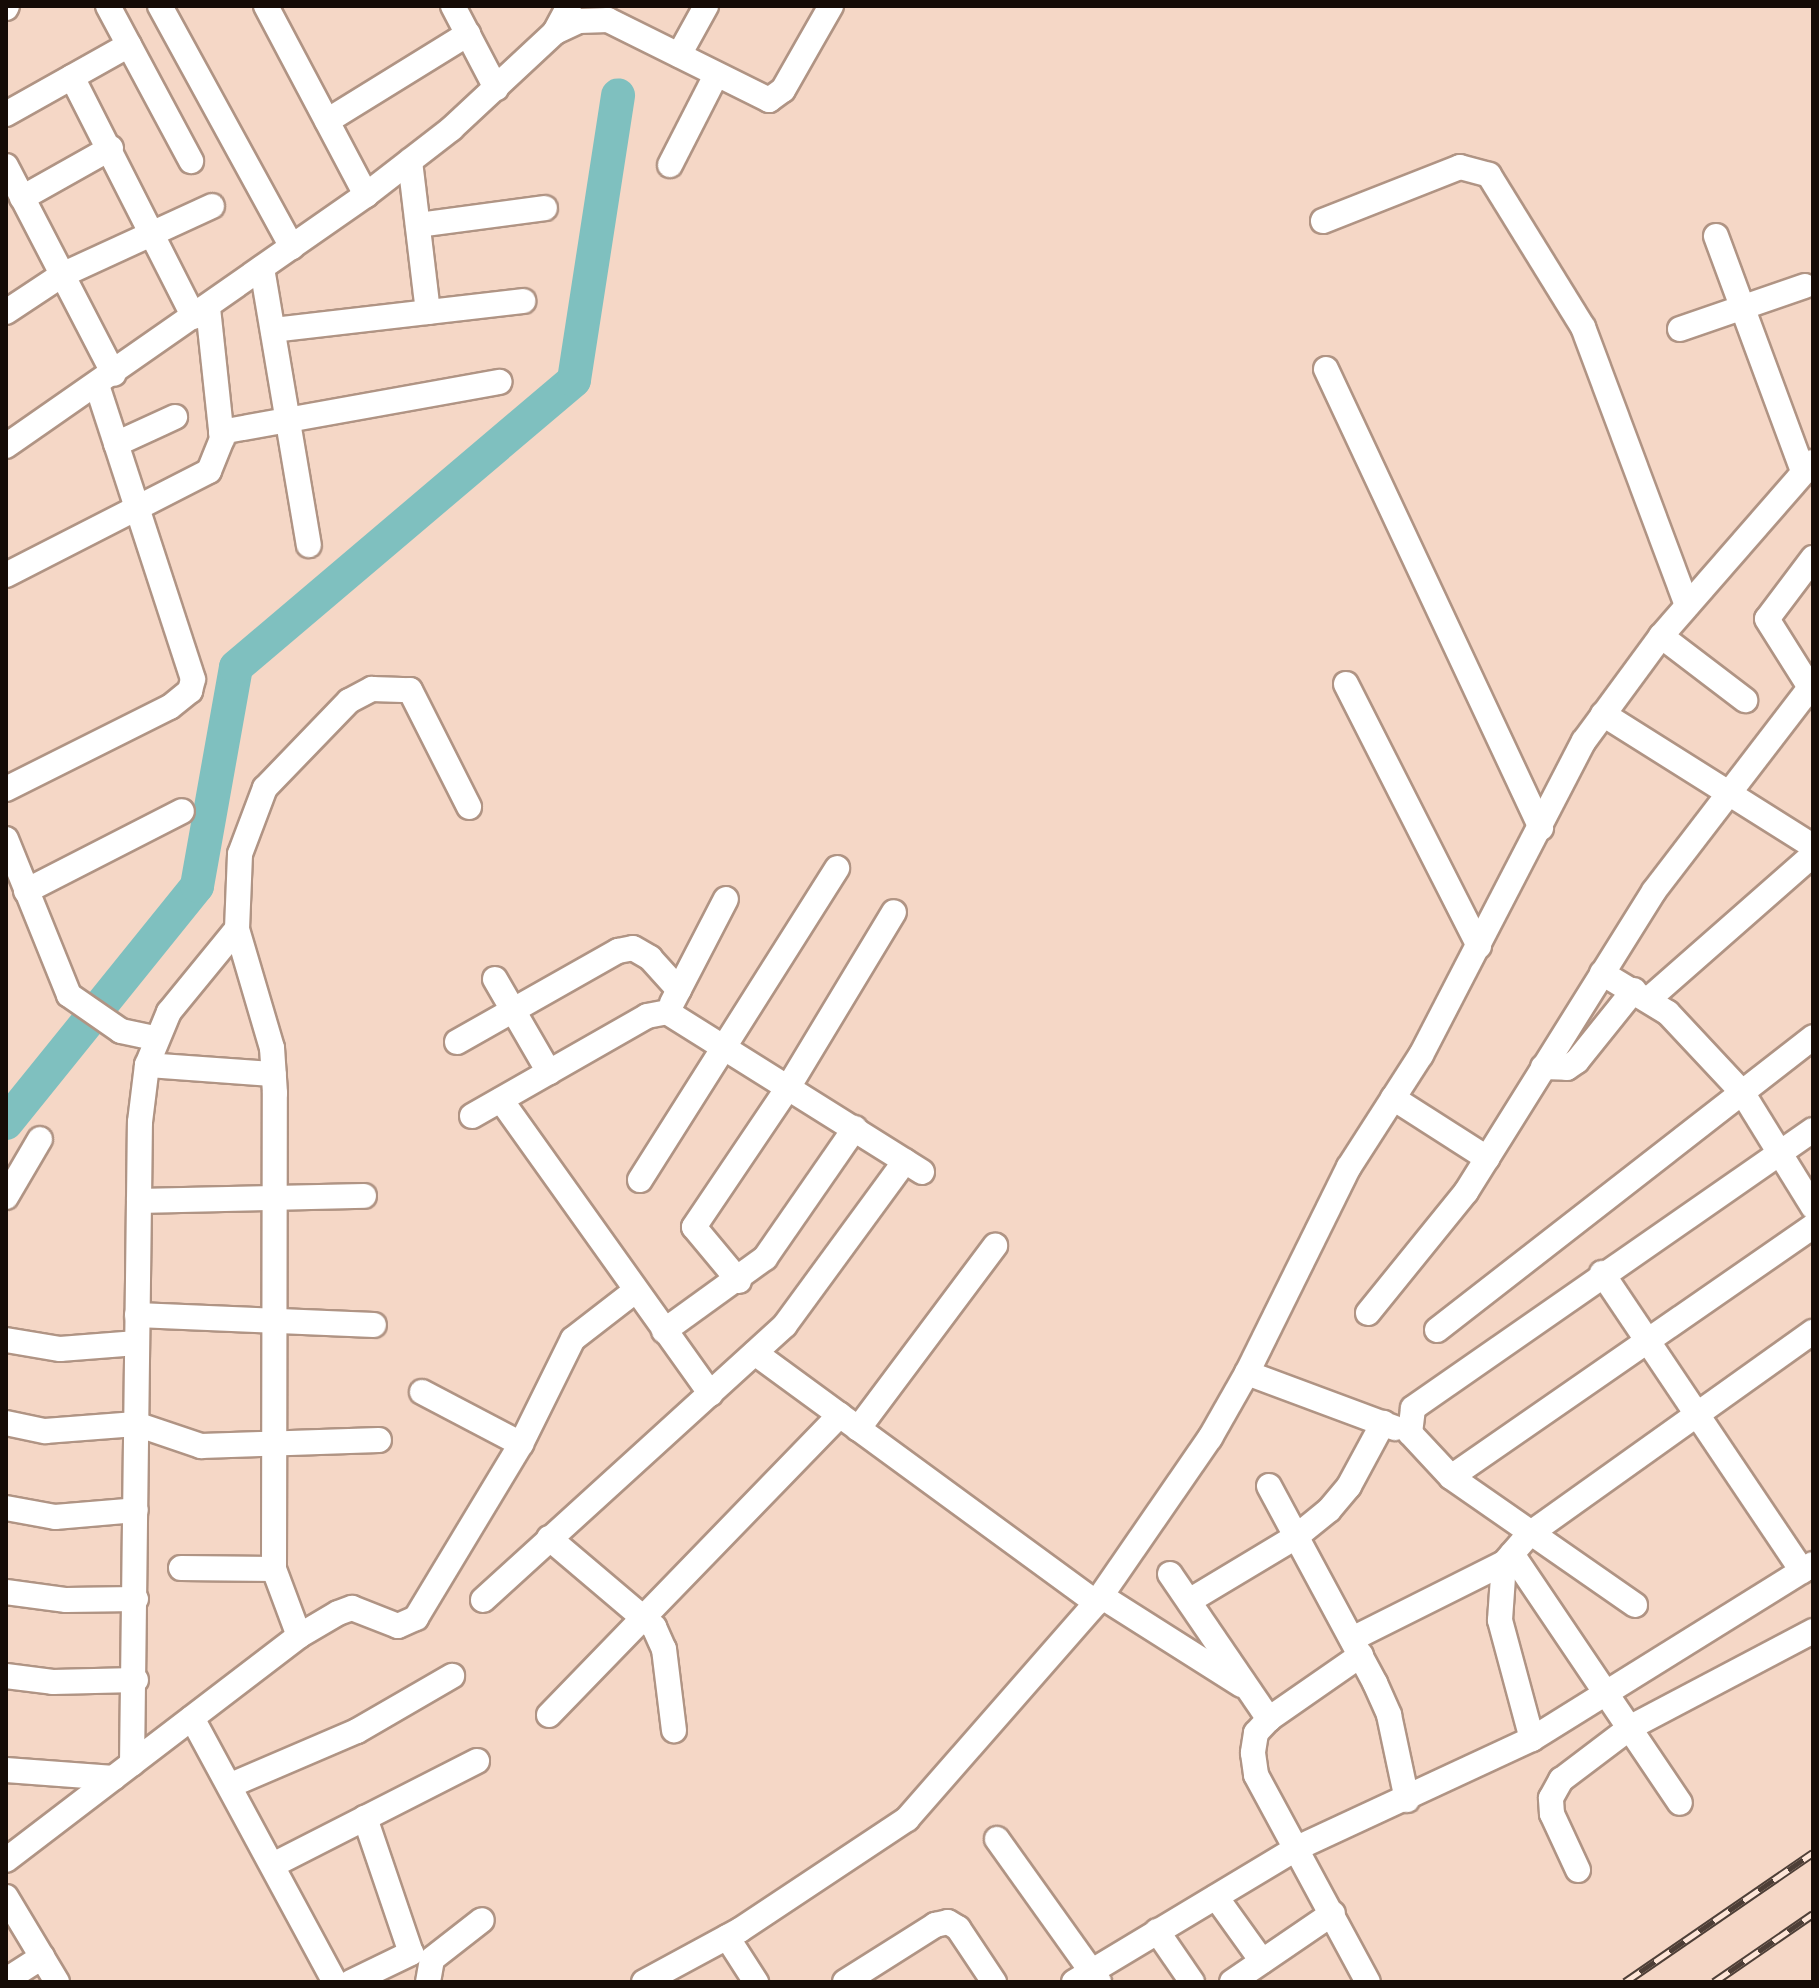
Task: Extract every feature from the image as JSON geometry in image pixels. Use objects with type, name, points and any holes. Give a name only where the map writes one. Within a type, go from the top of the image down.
[{"type":"street","points":[[108,6],[191,161]]},
{"type":"street","points":[[160,6],[292,247]]},
{"type":"street","points":[[266,6],[366,195]]},
{"type":"street","points":[[453,6],[496,88]]},
{"type":"street","points":[[679,55],[706,6]]},
{"type":"street","points":[[6,446],[105,380],[366,195],[496,88],[574,14],[608,20],[761,99],[776,98],[831,6]]},
{"type":"street","points":[[327,121],[468,34]]},
{"type":"street","points":[[6,114],[129,45]]},
{"type":"street","points":[[670,165],[716,75]]},
{"type":"street","points":[[6,575],[209,471],[218,458],[221,432],[201,312],[151,230],[72,77]]},
{"type":"street","points":[[6,789],[170,707],[190,691],[193,679],[116,444],[105,380],[62,275],[12,184],[111,148]]},
{"type":"street","points":[[410,161],[428,312]]},
{"type":"street","points":[[1323,221],[1460,167],[1489,175],[1583,327],[1687,605]]},
{"type":"street","points":[[6,312],[62,275],[151,230],[212,206]]},
{"type":"street","points":[[418,225],[545,208]]},
{"type":"street","points":[[644,1982],[727,1937],[907,1819],[1099,1600],[1210,1438],[1247,1373],[1349,1167],[1393,1098],[1479,946],[1603,714],[1661,636],[1808,467],[1716,236]]},
{"type":"street","points":[[262,268],[309,545]]},
{"type":"street","points":[[1680,329],[1805,286]]},
{"type":"street","points":[[273,330],[523,301]]},
{"type":"street","points":[[1326,369],[1541,828]]},
{"type":"street","points":[[221,432],[287,417],[500,382]]},
{"type":"street","points":[[116,444],[175,417]]},
{"type":"street","points":[[1368,1313],[1487,1158],[1654,891],[1810,683],[1768,625],[1768,614],[1813,558]]},
{"type":"street","points":[[1780,600],[1813,578]]},
{"type":"street","points":[[1661,636],[1745,700]]},
{"type":"street","points":[[1346,684],[1479,946]]},
{"type":"street","points":[[299,1636],[274,1569],[274,1074],[264,1016],[237,929],[240,854],[265,788],[349,701],[372,689],[410,690],[469,807]]},
{"type":"street","points":[[1603,714],[1813,846]]},
{"type":"street","points":[[26,891],[182,811]]},
{"type":"street","points":[[6,839],[61,983],[78,1004],[121,1031],[155,1038]]},
{"type":"street","points":[[1543,1067],[1567,1068],[1577,1061],[1642,994],[1813,855]]},
{"type":"street","points":[[640,1180],[723,1044],[837,868]]},
{"type":"street","points":[[472,1116],[673,1001],[726,899]]},
{"type":"street","points":[[739,1281],[694,1227],[789,1086],[894,912]]},
{"type":"street","points":[[123,1771],[136,1680],[139,1201],[147,1065],[155,1038],[237,929]]},
{"type":"street","points":[[457,1042],[618,951],[633,948],[650,958],[673,1001],[723,1044],[913,1167],[811,1293],[755,1353],[483,1600]]},
{"type":"street","points":[[1602,973],[1642,994],[1742,1092],[1813,1207]]},
{"type":"street","points":[[495,979],[549,1072]]},
{"type":"street","points":[[1437,1330],[1813,1037]]},
{"type":"street","points":[[147,1065],[274,1074]]},
{"type":"street","points":[[1393,1098],[1487,1158]]},
{"type":"street","points":[[501,1100],[711,1394]]},
{"type":"street","points":[[664,1331],[739,1281],[765,1258],[855,1128]]},
{"type":"street","points":[[1410,1433],[1413,1408],[1423,1397],[1813,1130]]},
{"type":"street","points":[[6,1197],[40,1139]]},
{"type":"street","points":[[139,1201],[364,1196]]},
{"type":"street","points":[[1451,1477],[1649,1344],[1813,1226]]},
{"type":"street","points":[[549,1715],[644,1616],[849,1422],[995,1246]]},
{"type":"street","points":[[997,1839],[1088,1978],[1157,1931],[1297,1848],[1407,1800],[1532,1739],[1808,1567],[1697,1415],[1602,1273]]},
{"type":"street","points":[[6,1860],[299,1636],[352,1608],[398,1626],[416,1618],[521,1444],[573,1339],[635,1291]]},
{"type":"street","points":[[137,1315],[374,1325]]},
{"type":"street","points":[[1368,1982],[1256,1775],[1256,1733],[1356,1647],[1508,1558],[1528,1535],[1813,1332]]},
{"type":"street","points":[[6,1340],[68,1350],[137,1343]]},
{"type":"street","points":[[755,1353],[1099,1600],[1249,1690]]},
{"type":"street","points":[[1247,1373],[1410,1433],[1451,1477],[1528,1535],[1635,1605]]},
{"type":"street","points":[[422,1392],[521,1444]]},
{"type":"street","points":[[6,1423],[45,1431],[136,1424],[188,1445],[379,1440]]},
{"type":"street","points":[[1189,1601],[1297,1536],[1339,1500],[1383,1423]]},
{"type":"street","points":[[1269,1486],[1389,1715],[1407,1800]]},
{"type":"street","points":[[6,1508],[55,1517],[136,1510]]},
{"type":"street","points":[[549,1538],[644,1616],[664,1649],[674,1730]]},
{"type":"street","points":[[1508,1558],[1608,1693],[1680,1803]]},
{"type":"street","points":[[1508,1558],[1500,1620],[1532,1739]]},
{"type":"street","points":[[181,1568],[274,1569]]},
{"type":"street","points":[[1170,1574],[1269,1719]]},
{"type":"street","points":[[6,1592],[66,1600],[136,1599]]},
{"type":"street","points":[[1578,1870],[1552,1814],[1554,1788],[1631,1727],[1813,1631]]},
{"type":"street","points":[[6,1676],[53,1682],[136,1680]]},
{"type":"street","points":[[231,1785],[357,1731],[452,1676]]},
{"type":"street","points":[[192,1718],[335,1982]]},
{"type":"street","points":[[273,1865],[477,1761]]},
{"type":"street","points":[[6,1770],[123,1771]]},
{"type":"street","points":[[351,1982],[402,1960],[411,1947],[365,1818]]},
{"type":"street","points":[[1216,1897],[1262,1961]]},
{"type":"street","points":[[10,1912],[57,1982]]},
{"type":"street","points":[[1232,1982],[1333,1913]]},
{"type":"street","points":[[428,1982],[432,1959],[482,1920]]},
{"type":"street","points":[[845,1982],[935,1925],[948,1922],[958,1928],[994,1982]]},
{"type":"street","points":[[1157,1931],[1192,1982]]},
{"type":"street","points":[[727,1937],[756,1982]]},
{"type":"street","points":[[6,1980],[42,1957]]},
{"type":"waterway","points":[[6,1123],[197,886],[236,667],[574,380],[618,95]]},
{"type":"railway","points":[[1625,1982],[1813,1853]]},
{"type":"railway","points":[[1714,1982],[1813,1914]]}]
